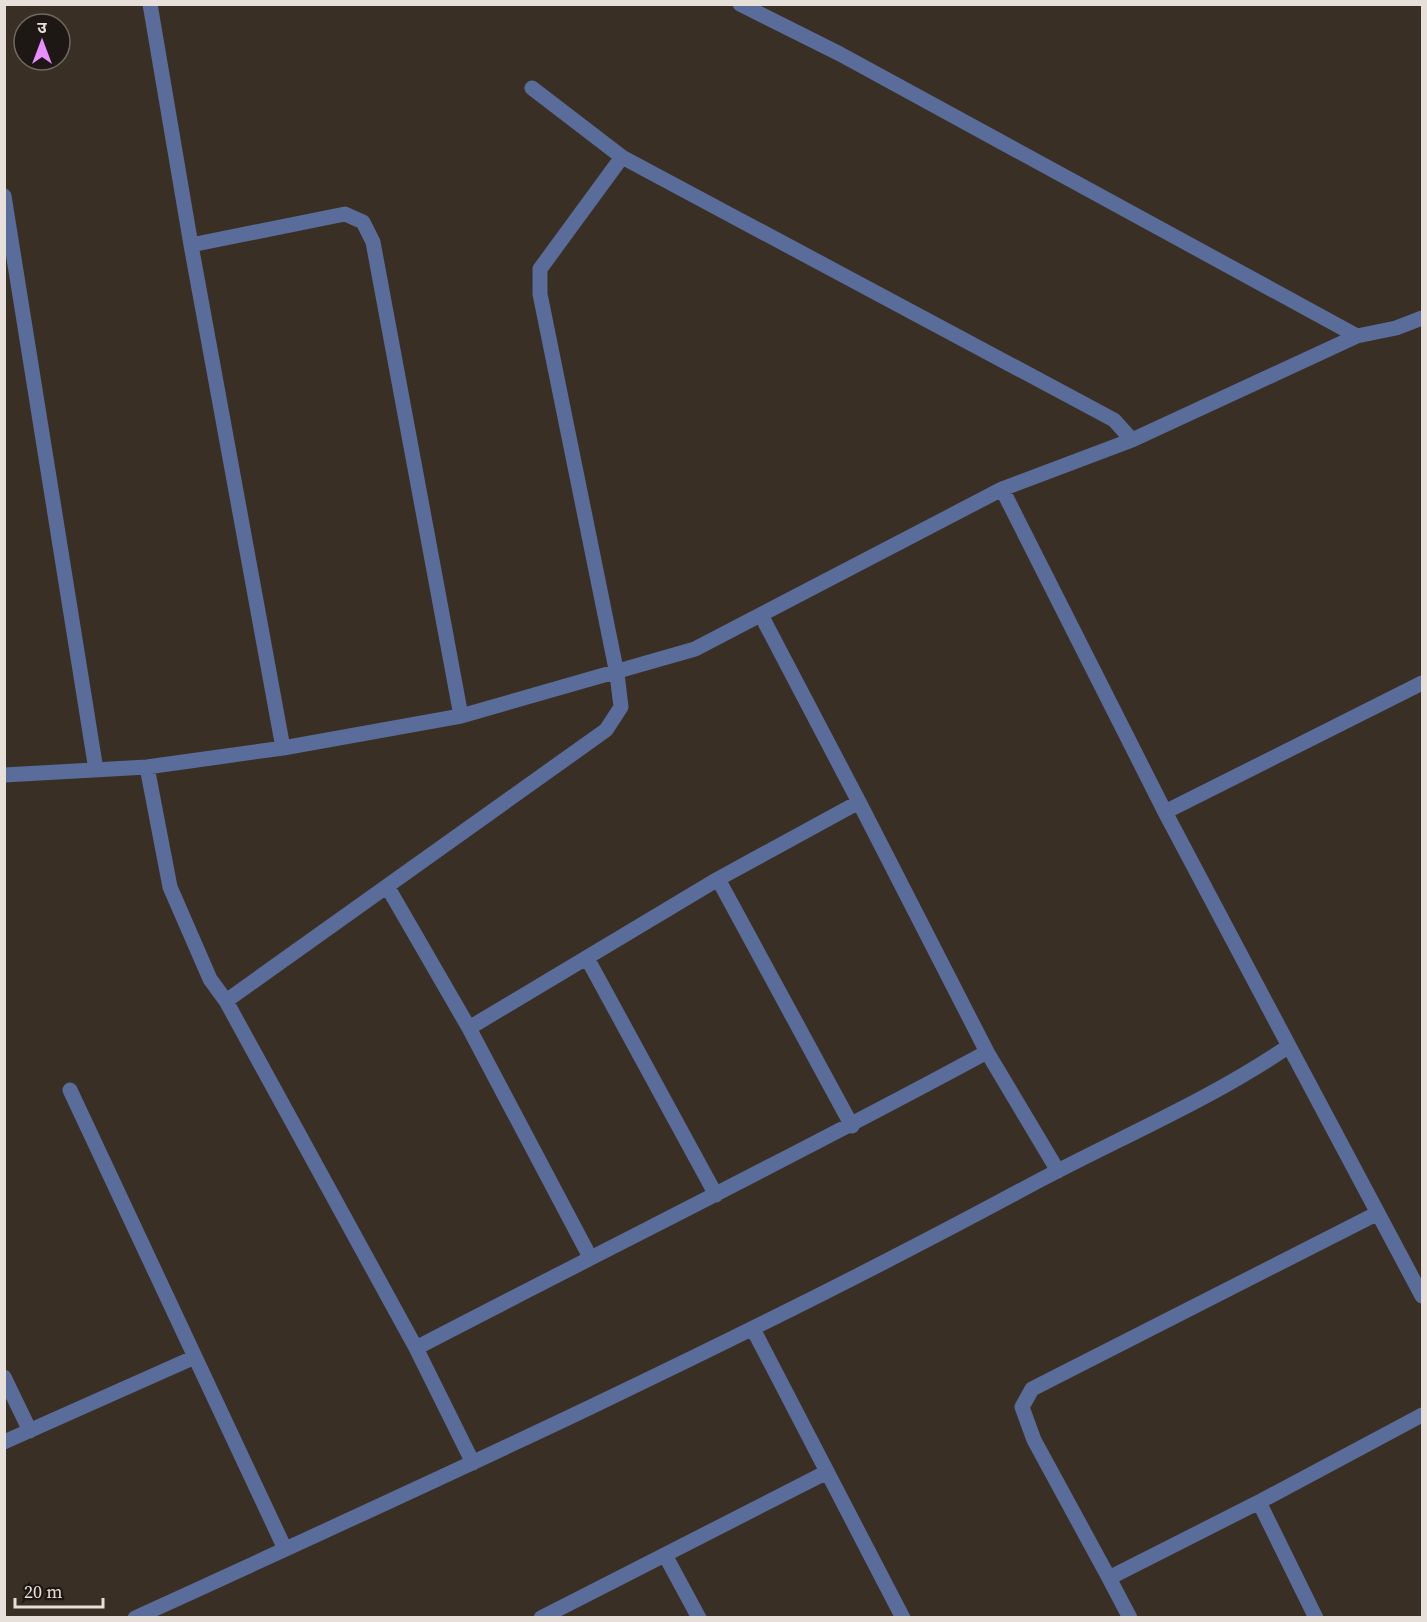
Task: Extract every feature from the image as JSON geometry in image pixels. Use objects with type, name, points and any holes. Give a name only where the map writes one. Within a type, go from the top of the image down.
[{"type":"street","points":[[150,4],[191,245],[283,748]]},
{"type":"street","points":[[740,4],[840,54],[1357,336]]},
{"type":"street","points":[[532,88],[622,157],[1114,420],[1132,440]]},
{"type":"street","points":[[226,1001],[606,730],[621,707],[617,674],[540,294],[540,269],[622,157]]},
{"type":"street","points":[[4,196],[96,770]]},
{"type":"street","points":[[191,245],[345,214],[363,222],[373,242],[461,716]]},
{"type":"street","points":[[4,775],[147,767],[283,748],[461,716],[617,674],[695,649],[1002,489],[1132,440],[1357,336],[1396,328],[1422,318]]},
{"type":"street","points":[[1002,489],[1165,812],[1422,1296]]},
{"type":"street","points":[[761,615],[860,802],[987,1052],[1058,1171]]},
{"type":"street","points":[[1165,812],[1422,683]]},
{"type":"street","points":[[147,767],[170,887],[210,979],[226,1001],[416,1348],[473,1463]]},
{"type":"street","points":[[469,1028],[718,879],[860,802]]},
{"type":"street","points":[[718,879],[852,1126]]},
{"type":"street","points":[[387,886],[469,1028],[590,1257]]},
{"type":"street","points":[[587,958],[716,1194]]},
{"type":"street","points":[[135,1617],[154,1613],[285,1549],[473,1463],[889,1262],[1058,1171],[1247,1075],[1289,1046]]},
{"type":"street","points":[[416,1348],[590,1257],[852,1126],[987,1052]]},
{"type":"street","points":[[70,1090],[285,1549]]},
{"type":"street","points":[[1130,1617],[1034,1440],[1023,1407],[1032,1389],[1378,1213]]},
{"type":"street","points":[[753,1329],[903,1617]]},
{"type":"street","points":[[4,1442],[195,1357]]},
{"type":"street","points":[[4,1377],[30,1431]]},
{"type":"street","points":[[1108,1578],[1422,1416]]},
{"type":"street","points":[[541,1617],[827,1472]]},
{"type":"street","points":[[1259,1502],[1316,1617]]},
{"type":"street","points":[[665,1555],[699,1617]]}]
